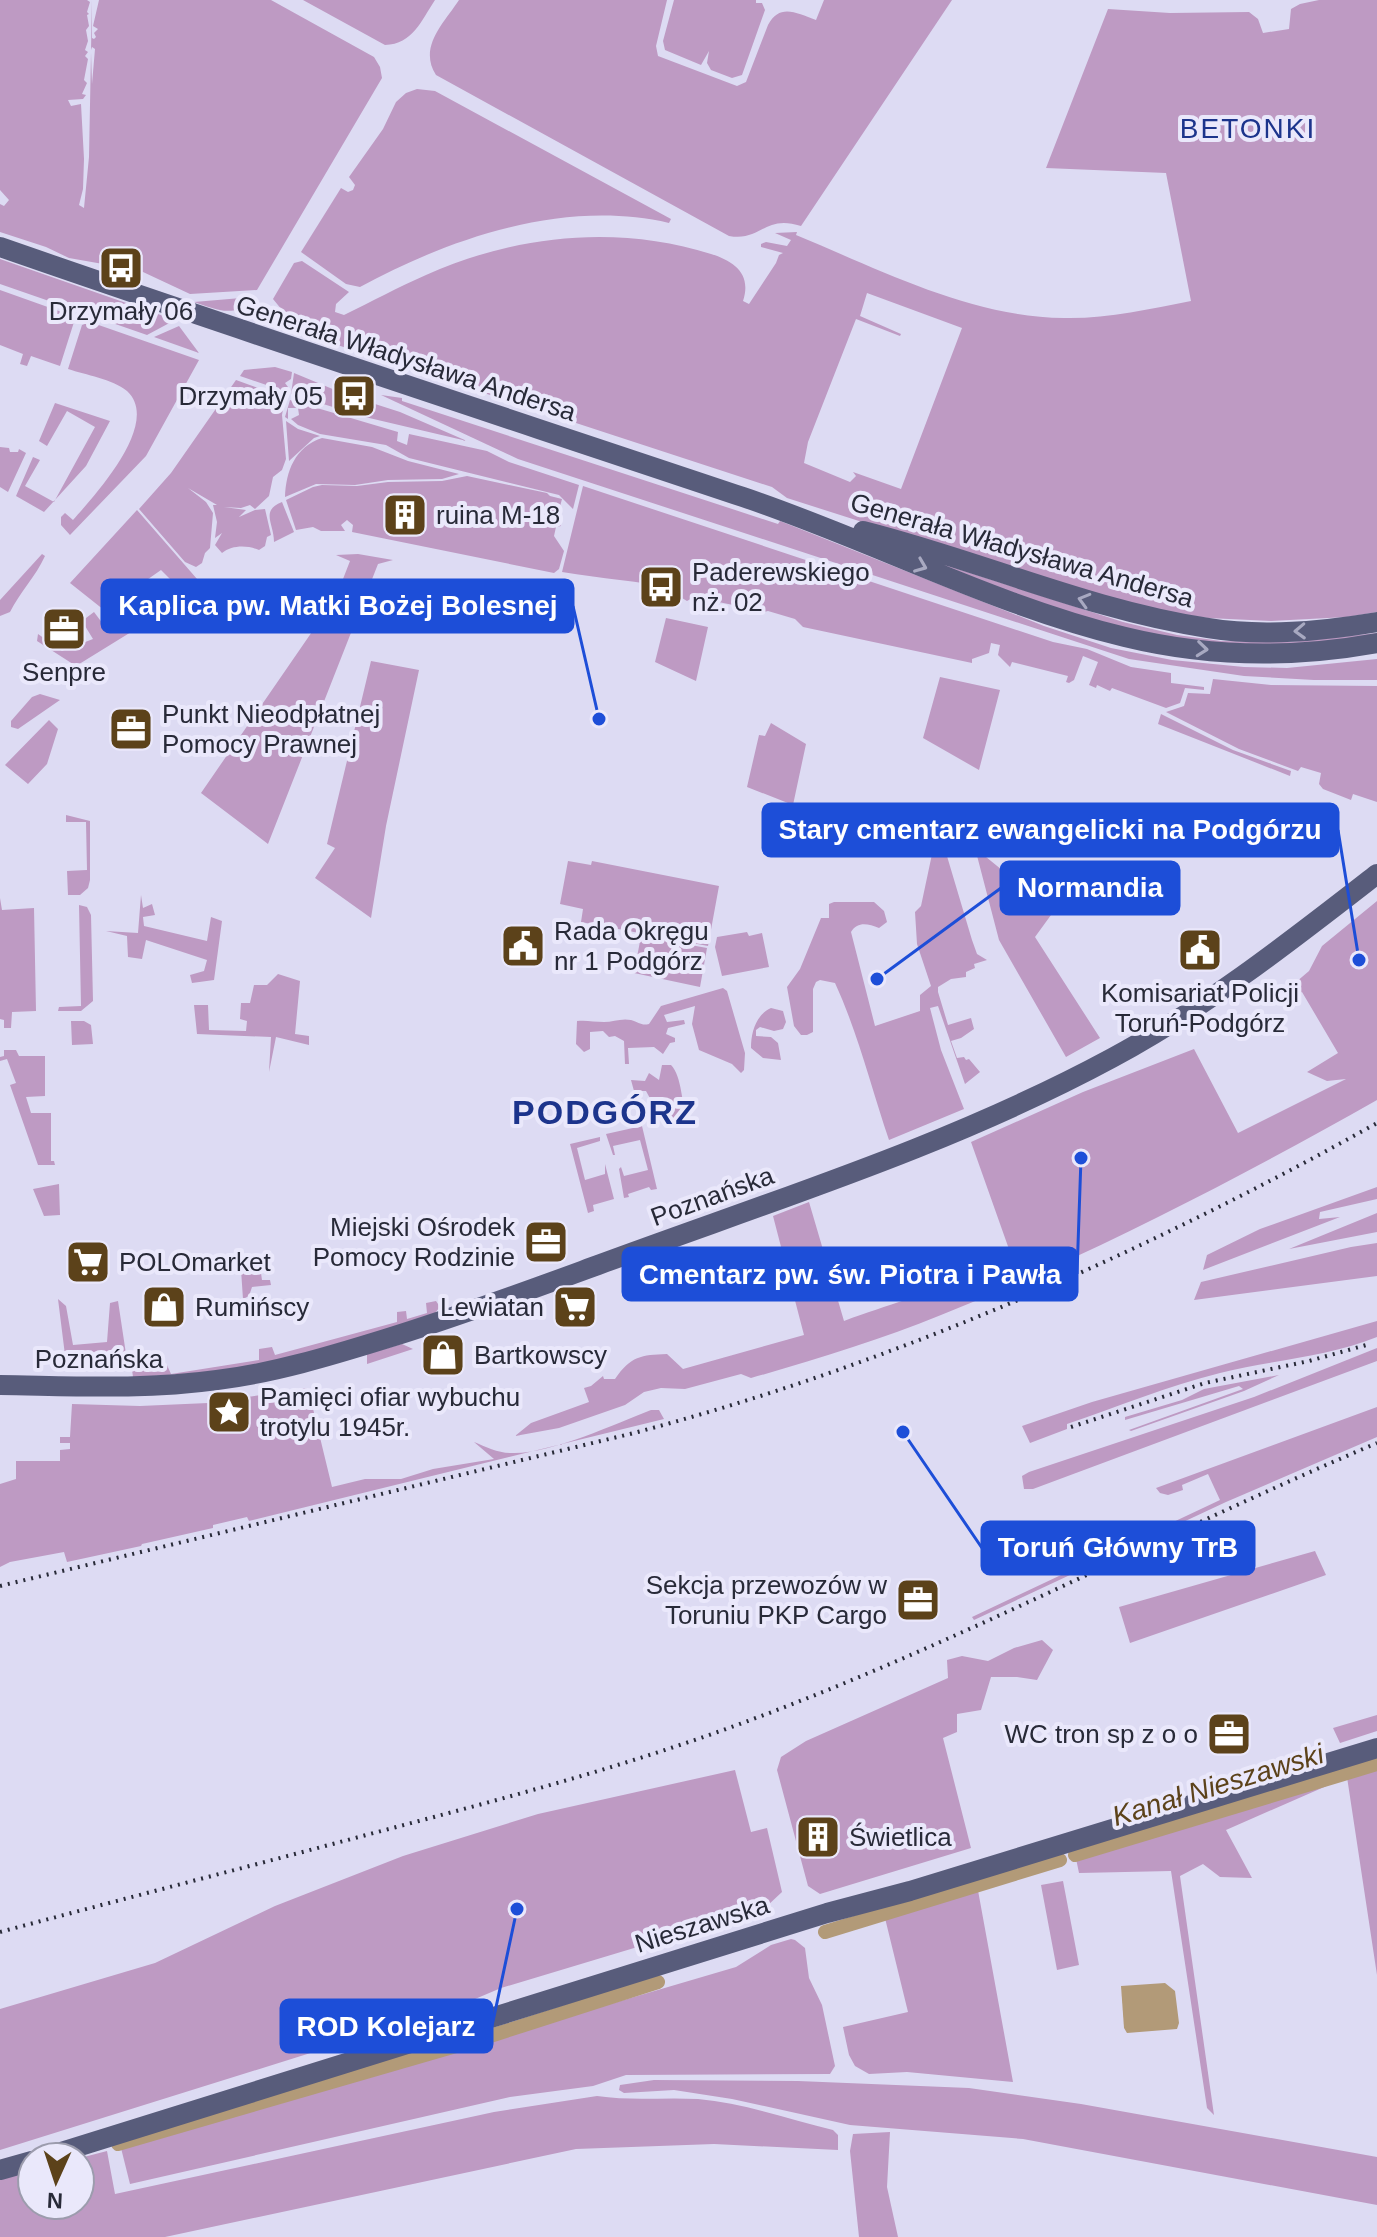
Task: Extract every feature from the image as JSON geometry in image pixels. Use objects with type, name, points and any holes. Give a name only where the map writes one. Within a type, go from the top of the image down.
[{"type":"main road","name":"Generała Władysława Andersa","points":[[0,247],[241,331],[797,515],[1020,605],[1125,637],[1223,651],[1268,653],[1340,649],[1377,643]]},
{"type":"main road","name":"Generała Władysława Andersa","points":[[797,515],[914,544],[1095,603],[1207,628],[1292,631],[1377,622]]},
{"type":"main road","name":"Generała Władysława Andersa","points":[[1340,649],[1377,652]]},
{"type":"main road","name":"Poznańska","points":[[0,1385],[155,1386],[219,1380],[279,1369],[452,1317],[748,1210],[969,1127],[1114,1057],[1235,981],[1377,874]]},
{"type":"main road","name":"Nieszawska","points":[[96,2141],[827,1913],[910,1891],[1377,1748]]},
{"type":"shaded area","points":[[0,0],[90,2],[85,50],[88,52],[85,56],[88,59],[84,80],[87,83],[82,94],[86,95],[83,99],[68,100],[71,106],[81,104],[84,159],[79,205],[84,208],[89,157],[91,53],[92,84],[95,49],[92,47],[91,50],[92,0],[92,38],[94,39],[98,29],[93,26],[99,0],[271,0],[374,57],[382,78],[257,290],[190,294],[143,272],[105,259],[103,264],[69,258],[0,232],[0,204],[4,206],[9,200],[0,190]]},
{"type":"shaded area","points":[[303,0],[435,0],[409,36],[395,44],[385,45]]},
{"type":"shaded area","points":[[459,0],[667,0],[656,46],[658,56],[737,86],[746,82],[768,25],[783,12],[816,20],[824,0],[952,0],[801,226],[779,223],[740,237],[729,236],[436,75],[431,65],[431,45]]},
{"type":"shaded area","points":[[674,0],[756,0],[756,3],[762,3],[765,10],[742,75],[732,78],[711,70],[707,63],[709,51],[701,65],[665,50],[663,41]]},
{"type":"shaded area","points":[[1319,0],[1377,0],[1377,612],[1347,617],[1271,621],[1208,618],[1164,612],[1081,592],[787,498],[772,487],[313,337],[306,330],[300,332],[273,299],[294,263],[302,261],[349,292],[336,304],[335,312],[344,315],[460,261],[531,243],[603,237],[675,245],[719,257],[734,265],[743,276],[743,301],[749,304],[783,253],[761,247],[761,244],[787,246],[791,240],[775,233],[797,232],[796,235],[893,276],[994,310],[1029,316],[1080,318],[1191,301],[1166,173],[1046,168],[1108,9],[1170,13],[1249,12],[1258,19],[1263,33],[1289,29],[1291,9]],"holes":[[[867,293],[962,328],[901,489],[853,472],[856,476],[850,482],[804,463],[808,442],[856,319],[901,334],[860,316]]]},
{"type":"shaded area","points":[[417,89],[435,91],[671,219],[669,223],[630,217],[590,216],[510,227],[432,253],[360,287],[346,284],[301,252],[341,188],[348,192],[353,190],[355,185],[349,177],[383,129],[396,102]]},
{"type":"shaded area","points":[[0,259],[175,320],[147,335],[0,284]]},
{"type":"shaded area","points":[[0,290],[73,316],[74,322],[60,366],[31,356],[27,366],[20,364],[23,354],[0,345]]},
{"type":"shaded area","points":[[253,297],[233,311],[194,302]]},
{"type":"shaded area","points":[[90,322],[199,360],[146,456],[70,535],[61,525],[61,517],[65,513],[73,520],[109,477],[131,440],[136,421],[136,405],[127,391],[106,380],[68,369],[82,325]]},
{"type":"shaded area","points":[[179,326],[199,353],[154,337]]},
{"type":"shaded area","points":[[275,367],[292,372],[291,379],[285,383],[288,387],[285,391],[290,393],[240,376],[244,370]]},
{"type":"shaded area","points":[[294,373],[400,412],[467,441],[365,417],[291,394]]},
{"type":"shaded area","points":[[236,380],[285,398],[282,415],[286,459],[282,470],[273,477],[269,496],[255,509],[250,505],[224,507],[246,510],[239,517],[265,509],[271,535],[259,550],[240,547],[222,553],[215,545],[222,533],[215,538],[217,522],[213,505],[217,505],[188,488],[206,502],[213,513],[210,548],[202,563],[196,567],[185,562],[139,509],[171,473]]},
{"type":"shaded area","points":[[381,395],[402,398],[402,401],[778,524],[780,521],[1044,626],[1111,648],[1172,660],[1244,667],[1287,668],[1377,659],[1377,680],[1244,676],[1129,659],[518,459]]},
{"type":"shaded area","points":[[290,400],[398,432],[397,441],[407,445],[409,434],[487,451],[509,462],[579,485],[573,509],[559,495],[409,458],[386,445],[320,434],[291,419],[299,415],[298,408],[288,408],[288,419],[285,417]]},
{"type":"shaded area","points":[[55,403],[110,421],[86,466],[55,500],[95,427],[67,411],[47,446],[39,441]]},
{"type":"shaded area","points":[[286,421],[298,429],[320,436],[289,461]]},
{"type":"shaded area","points":[[322,438],[372,447],[408,461],[459,474],[442,479],[388,480],[355,485],[316,484],[285,497],[287,478],[294,461],[305,447]]},
{"type":"shaded area","points":[[0,447],[9,448],[10,452],[18,452],[19,449],[26,453],[8,492],[0,487]]},
{"type":"shaded area","points":[[33,457],[40,460],[25,486],[53,502],[44,512],[16,496]]},
{"type":"shaded area","points":[[467,476],[562,499],[557,518],[561,526],[556,527],[554,536],[564,551],[559,569],[554,573],[352,532],[353,525],[347,520],[341,525],[345,531],[321,531],[313,527],[296,530],[286,500],[322,485],[442,481]]},
{"type":"shaded area","points":[[583,486],[1053,642],[1087,649],[1131,667],[1171,673],[1171,683],[1204,687],[1204,690],[1185,688],[1180,703],[1166,708],[1112,688],[1110,691],[1089,685],[1098,662],[1083,656],[1074,680],[1069,683],[1066,682],[1068,676],[1012,662],[1010,667],[998,655],[1000,645],[991,643],[989,653],[972,659],[972,663],[803,627],[795,619],[768,611],[753,615],[738,606],[694,597],[687,601],[677,595],[677,590],[562,572]]},
{"type":"shaded area","points":[[282,502],[294,532],[274,542],[271,509]]},
{"type":"shaded area","points":[[137,510],[204,587],[76,666],[37,641],[38,634],[62,651],[93,639],[82,621],[94,612],[109,632],[178,587],[161,570],[104,610],[70,583]]},
{"type":"shaded area","points":[[889,547],[1123,622],[1177,635],[1221,641],[1290,642],[1377,633],[1377,636],[1262,645],[1148,634],[1050,609]]},
{"type":"shaded area","points":[[42,554],[45,556],[10,612],[0,616],[0,600]]},
{"type":"shaded area","points":[[358,554],[393,560],[378,564],[268,844],[201,793],[336,597],[350,561],[336,555]]},
{"type":"shaded area","points":[[666,618],[708,627],[696,681],[655,662]]},
{"type":"shaded area","points":[[371,661],[419,670],[386,826],[371,918],[315,878],[335,848],[327,844]]},
{"type":"shaded area","points":[[940,677],[1000,690],[979,770],[923,738]]},
{"type":"shaded area","points":[[1213,679],[1271,685],[1377,686],[1377,802],[1353,794],[1351,800],[1323,789],[1319,784],[1321,773],[1301,767],[1298,771],[1239,749],[1166,712],[1184,706],[1188,693],[1210,694]]},
{"type":"shaded area","points":[[40,694],[60,700],[18,729],[11,727],[11,721],[32,697]]},
{"type":"shaded area","points":[[1161,714],[1233,750],[1291,771],[1290,776],[1158,724]]},
{"type":"shaded area","points":[[49,720],[58,729],[47,764],[28,784],[5,765]]},
{"type":"shaded area","points":[[771,723],[806,744],[793,805],[747,787],[759,735],[765,736]]},
{"type":"shaded area","points":[[66,815],[90,821],[90,880],[88,888],[80,895],[68,895],[67,871],[87,870],[86,822],[66,822]]},
{"type":"shaded area","points":[[938,826],[977,954],[987,960],[974,964],[975,968],[966,972],[966,977],[951,979],[938,987],[938,992],[948,1025],[971,1018],[974,1029],[951,1041],[957,1058],[969,1059],[980,1072],[965,1084],[938,1006],[930,1008],[941,1050],[964,1109],[889,1140],[835,983],[816,982],[813,989],[813,1032],[807,1035],[801,1035],[794,1026],[787,987],[800,969],[821,918],[829,918],[829,904],[874,902],[884,911],[887,922],[879,928],[860,925],[851,932],[875,1026],[920,1011],[920,995],[931,986],[917,944],[915,912],[921,906]]},
{"type":"shaded area","points":[[975,848],[1051,915],[1035,937],[1100,1038],[1066,1057],[999,940]]},
{"type":"shaded area","points":[[568,861],[591,865],[592,861],[719,886],[708,946],[581,922],[583,909],[560,904]]},
{"type":"shaded area","points":[[141,895],[143,908],[152,904],[155,915],[143,917],[144,926],[207,941],[211,917],[222,921],[214,980],[192,983],[190,975],[204,971],[207,960],[146,940],[142,959],[128,957],[127,936],[106,931],[138,933]]},
{"type":"shaded area","points":[[0,898],[2,910],[34,908],[36,1011],[12,1012],[11,1028],[4,1028],[4,1020],[0,1019]]},
{"type":"shaded area","points":[[1377,901],[1377,1100],[1217,1187],[1108,1241],[918,1324],[751,1378],[741,1374],[685,1389],[661,1388],[644,1392],[625,1405],[559,1428],[515,1436],[531,1423],[589,1402],[584,1388],[603,1376],[604,1379],[615,1379],[637,1358],[667,1354],[683,1369],[804,1335],[773,1216],[809,1202],[844,1321],[934,1289],[1010,1252],[971,1142],[1083,1092],[1194,1049],[1238,1133],[1346,1079],[1327,1081],[1307,1072],[1338,1053],[1302,992],[1287,995],[1288,998],[1276,1004],[1282,994],[1309,971],[1322,946]]},
{"type":"shaded area","points":[[79,905],[87,907],[91,915],[93,1001],[81,1011],[58,1011],[59,1007],[81,1006]]},
{"type":"shaded area","points":[[747,932],[749,936],[762,933],[769,967],[722,976],[715,947],[717,937]]},
{"type":"shaded area","points":[[641,936],[707,948],[700,987],[634,973]]},
{"type":"shaded area","points":[[278,974],[300,981],[295,1034],[309,1036],[309,1045],[276,1037],[269,1072],[271,1037],[197,1034],[194,1005],[208,1005],[209,1030],[246,1031],[247,1021],[240,1019],[241,1003],[250,1003],[254,985],[267,985]]},
{"type":"shaded area","points":[[723,988],[727,991],[745,1053],[741,1073],[732,1064],[699,1050],[692,1024],[695,1006],[664,1015],[667,1022],[684,1020],[685,1024],[668,1028],[666,1034],[675,1038],[675,1042],[670,1043],[663,1054],[654,1047],[628,1048],[629,1064],[625,1064],[624,1041],[615,1036],[609,1037],[603,1031],[590,1032],[590,1049],[584,1052],[576,1044],[577,1021],[627,1020],[649,1024],[661,1006]]},
{"type":"shaded area","points":[[771,1008],[783,1011],[786,1022],[783,1029],[774,1031],[760,1027],[756,1030],[756,1036],[771,1037],[778,1043],[781,1060],[763,1058],[751,1048],[755,1025]]},
{"type":"shaded area","points":[[71,1021],[84,1021],[91,1025],[93,1044],[72,1045]]},
{"type":"shaded area","points":[[4,1050],[16,1050],[19,1056],[45,1056],[45,1096],[26,1097],[31,1113],[51,1113],[51,1161],[55,1165],[38,1165],[10,1085],[16,1083],[7,1059],[0,1061]]},
{"type":"shaded area","points":[[662,1065],[671,1065],[675,1070],[687,1122],[670,1123],[665,1119],[661,1106],[652,1102],[646,1091],[634,1091],[631,1080],[645,1081],[649,1073],[659,1080]]},
{"type":"shaded area","points":[[642,1126],[657,1189],[651,1190],[649,1187],[624,1198],[619,1169],[621,1167],[624,1176],[648,1170],[640,1140],[613,1146],[613,1155],[606,1134]]},
{"type":"shaded area","points":[[600,1137],[600,1141],[577,1148],[585,1180],[605,1174],[605,1164],[614,1199],[593,1205],[594,1211],[588,1213],[570,1144]]},
{"type":"shaded area","points":[[59,1184],[60,1215],[44,1216],[33,1189]]},
{"type":"shaded area","points":[[1377,1187],[1377,1199],[1320,1212],[1319,1219],[1340,1217],[1203,1270],[1207,1255],[1260,1229]]},
{"type":"shaded area","points":[[1377,1213],[1377,1232],[1289,1249]]},
{"type":"shaded area","points":[[1377,1243],[1377,1276],[1194,1300],[1201,1282]]},
{"type":"shaded area","points":[[252,1254],[260,1266],[262,1280],[270,1280],[271,1285],[252,1287],[249,1296],[243,1299],[240,1255]]},
{"type":"shaded area","points":[[58,1299],[66,1306],[73,1345],[107,1342],[110,1303],[118,1301],[126,1354],[66,1363]]},
{"type":"shaded area","points":[[436,1301],[440,1307],[434,1314],[284,1359],[214,1371],[133,1377],[132,1370],[167,1365],[171,1374],[259,1360],[259,1349],[272,1347],[275,1355],[397,1322],[397,1312],[406,1311],[407,1319],[427,1313],[426,1303]]},
{"type":"shaded area","points":[[1377,1321],[1377,1337],[1358,1344],[1181,1384],[1067,1424],[1067,1429],[1030,1443],[1022,1426],[1092,1402]]},
{"type":"shaded area","points":[[402,1344],[413,1349],[367,1364],[367,1354]]},
{"type":"shaded area","points":[[1377,1348],[1377,1361],[1033,1489],[1024,1489],[1022,1476],[1029,1472],[1254,1397]]},
{"type":"shaded area","points":[[1279,1375],[1244,1391],[1131,1431],[1243,1389],[1239,1386],[1125,1420],[1125,1417],[1182,1400],[1204,1389]]},
{"type":"shaded area","points":[[308,1388],[332,1487],[365,1479],[401,1479],[433,1469],[494,1459],[474,1442],[506,1453],[536,1451],[249,1521],[247,1517],[213,1525],[213,1528],[141,1546],[67,1562],[64,1552],[10,1562],[0,1567],[0,1484],[16,1479],[16,1461],[60,1461],[60,1450],[70,1449],[70,1443],[60,1443],[60,1437],[70,1437],[72,1404],[140,1406],[208,1403]]},
{"type":"shaded area","points":[[1377,1407],[1377,1437],[1226,1502],[974,1620],[972,1617],[1220,1500],[1208,1474],[1182,1485],[1183,1490],[1168,1495],[1156,1488]]},
{"type":"shaded area","points":[[651,1410],[659,1410],[664,1419],[559,1445]]},
{"type":"shaded area","points":[[1315,1551],[1326,1575],[1130,1643],[1119,1607]]},
{"type":"shaded area","points":[[1042,1640],[1053,1650],[1037,1680],[991,1677],[981,1710],[957,1714],[957,1732],[943,1738],[971,1848],[820,1894],[808,1886],[777,1770],[781,1757],[806,1741],[948,1678],[947,1660],[962,1656],[988,1661],[1014,1648]]},
{"type":"shaded area","points":[[1377,1715],[1377,1731],[1340,1743],[1333,1728]]},
{"type":"shaded area","points":[[1377,1756],[1377,1975],[1347,1777],[1226,1830],[1252,1878],[1220,1877],[1203,1864],[1180,1876],[1214,2115],[1207,2108],[1171,1871],[1079,1873],[1074,1849]]},
{"type":"shaded area","points":[[735,1770],[751,1832],[767,1828],[782,1892],[767,1906],[672,1931],[654,1942],[501,1988],[428,2019],[29,2141],[16,2141],[16,2145],[0,2150],[0,2009],[155,1963],[275,1906],[403,1856],[538,1814]]},
{"type":"shaded area","points":[[1063,1881],[1079,1965],[1057,1970],[1041,1885]]},
{"type":"shaded area","points":[[977,1885],[1013,2082],[907,2072],[869,2074],[855,2066],[849,2055],[843,2027],[908,2012],[884,1914]]},
{"type":"shaded area","points":[[791,1939],[805,1948],[809,1978],[822,2005],[835,2066],[830,2074],[626,2075],[593,2086],[510,2097],[130,2184],[121,2148],[736,1967],[771,1945]]},
{"type":"shaded area","points":[[1165,1983],[1175,1991],[1177,2029],[1127,2033],[1121,1986]]},
{"type":"shaded area","points":[[654,2080],[798,2081],[969,2088],[1081,2104],[1377,2157],[1377,2205],[1023,2139],[850,2125],[732,2099],[674,2090],[624,2093],[619,2090],[620,2085]]},
{"type":"shaded area","points":[[597,2096],[698,2099],[749,2108],[833,2130],[838,2135],[838,2150],[714,2144],[576,2149],[165,2237],[0,2237],[0,2176],[16,2172],[16,2221],[96,2221],[96,2154],[107,2151],[115,2194],[494,2112]]},
{"type":"shaded area","points":[[890,2132],[887,2187],[898,2237],[859,2237],[850,2151],[853,2134]]},
{"type":"waterway","name":"Kanał Nieszawski","points":[[1075,1855],[1377,1764]]},
{"type":"waterway","name":"Kanał Nieszawski","points":[[825,1932],[1060,1860]]},
{"type":"waterway","name":"Kanał Nieszawski","points":[[118,2144],[487,2037],[658,1982]]},
{"type":"railway","points":[[0,1586],[630,1434],[823,1375],[1013,1302],[1106,1261],[1198,1217],[1377,1123]]},
{"type":"railway","points":[[1071,1427],[1205,1383],[1309,1361],[1370,1344]]},
{"type":"railway","points":[[0,1932],[509,1797],[737,1725],[819,1694],[979,1625],[1377,1443]]},
{"type":"place","name":"Drzymały 06","points":[[121,268]]},
{"type":"place","name":"Drzymały 05","points":[[354,396]]},
{"type":"place","name":"ruina M-18","points":[[405,515]]},
{"type":"place","name":"Paderewskiego nż. 02","points":[[661,587]]},
{"type":"place","name":"Senpre","points":[[64,629]]},
{"type":"place","name":"Kaplica pw. Matki Bożej Bolesnej","points":[[599,719]]},
{"type":"place","name":"Punkt Nieodpłatnej Pomocy Prawnej","points":[[131,729]]},
{"type":"place","name":"Rada Okręgu nr 1 Podgórz","points":[[523,946]]},
{"type":"place","name":"Komisariat Policji Toruń-Podgórz","points":[[1200,950]]},
{"type":"place","name":"Stary cmentarz ewangelicki na Podgórzu","points":[[1359,960]]},
{"type":"place","name":"Normandia","points":[[877,979]]},
{"type":"place","name":"Cmentarz pw. św. Piotra i Pawła","points":[[1081,1158]]},
{"type":"place","name":"Miejski Ośrodek Pomocy Rodzinie","points":[[546,1242]]},
{"type":"place","name":"POLOmarket","points":[[88,1262]]},
{"type":"place","name":"Rumińscy","points":[[164,1307]]},
{"type":"place","name":"Lewiatan","points":[[575,1307]]},
{"type":"place","name":"Bartkowscy","points":[[443,1355]]},
{"type":"place","name":"Pamięci ofiar wybuchu trotylu 1945r.","points":[[229,1412]]},
{"type":"place","name":"Toruń Główny TrB","points":[[903,1432]]},
{"type":"place","name":"Sekcja przewozów w Toruniu PKP Cargo","points":[[918,1600]]},
{"type":"place","name":"WC tron sp z o o","points":[[1229,1734]]},
{"type":"place","name":"Świetlica","points":[[818,1837]]},
{"type":"place","name":"ROD Kolejarz","points":[[517,1909]]},
{"type":"district","name":"BETONKI","points":[[1248,128]]},
{"type":"district","name":"PODGÓRZ","points":[[605,1112]]}]
